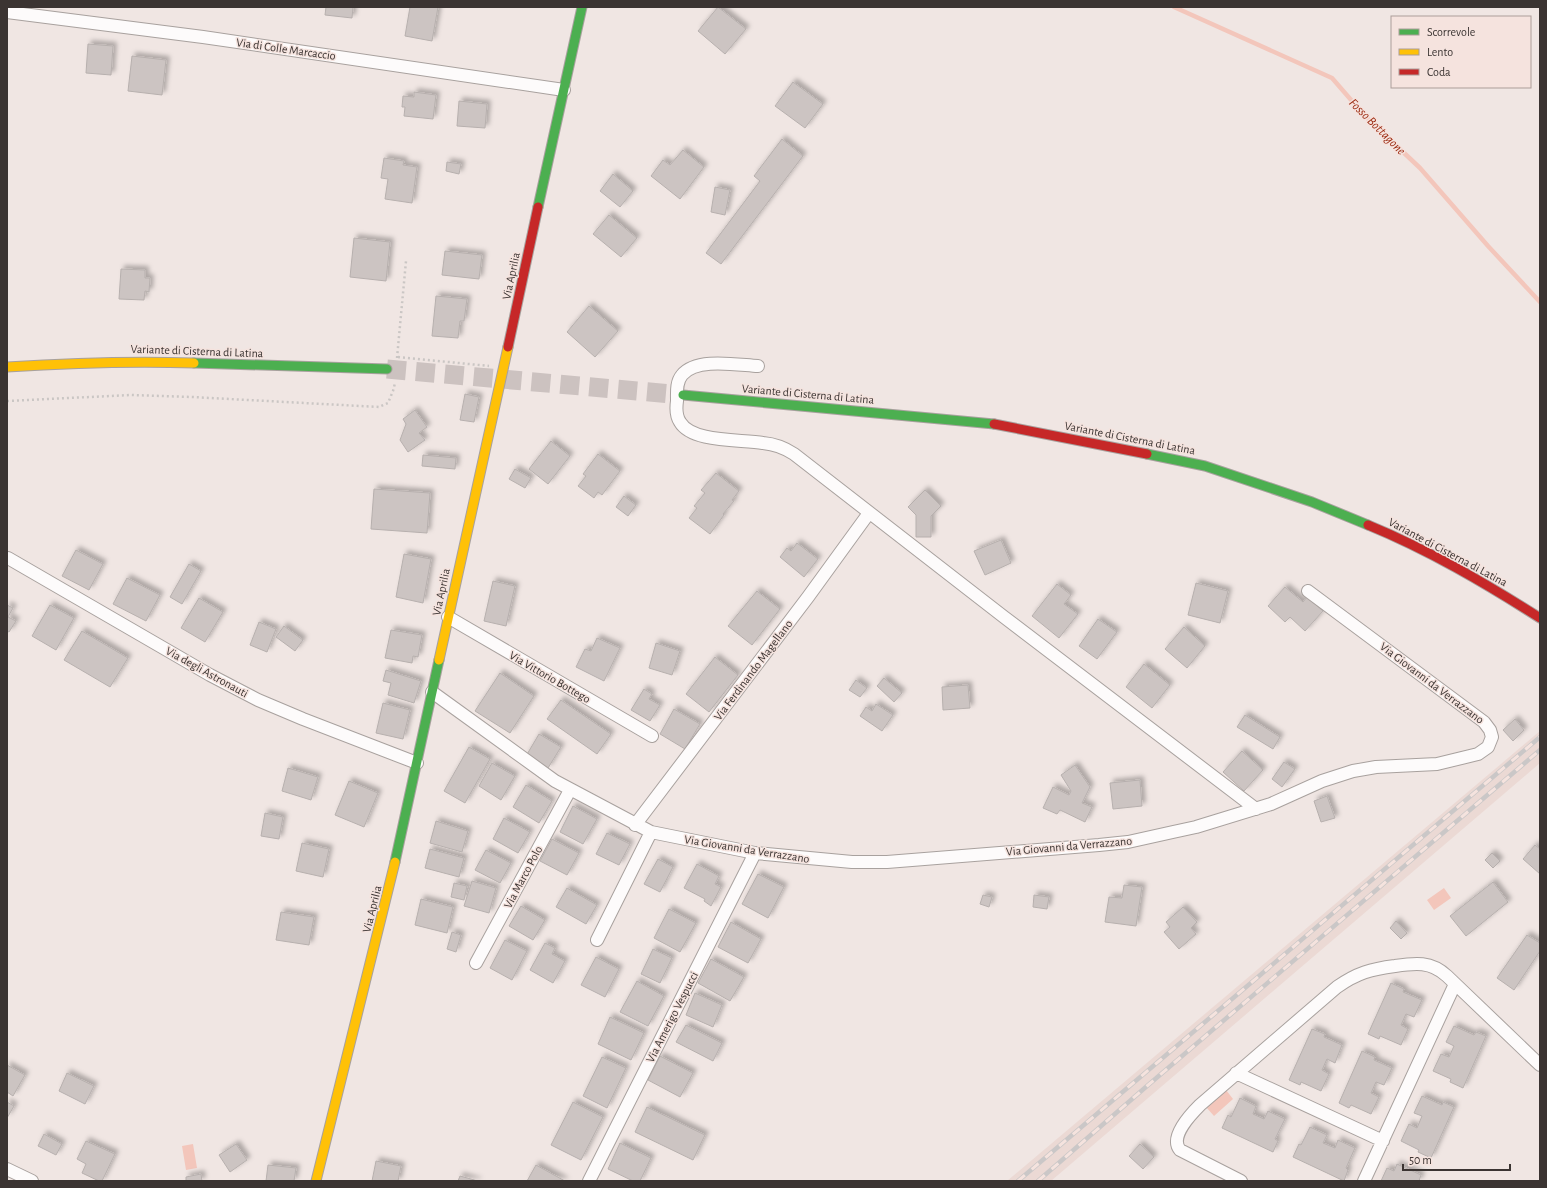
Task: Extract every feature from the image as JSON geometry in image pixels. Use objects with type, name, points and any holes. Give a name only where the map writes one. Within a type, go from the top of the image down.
[{"type":"main road","name":"Via Aprilia","points":[[316,1181],[392,877],[582,7]]},
{"type":"main road","name":"Variante di Cisterna di Latina","points":[[7,367],[83,362],[142,361],[387,369]]},
{"type":"main road","name":"Variante di Cisterna di Latina","points":[[683,395],[998,424],[1205,466],[1319,504],[1400,538],[1474,577],[1540,618]]},
{"type":"street","name":"Via di Colle Marcaccio","points":[[7,12],[203,37],[564,90]]},
{"type":"street","points":[[758,366],[708,364],[696,366],[687,370],[680,377],[678,384],[677,411],[680,423],[688,429],[703,436],[764,443],[786,450],[798,457],[1256,809]]},
{"type":"street","name":"Via Ferdinando Magellano","points":[[636,825],[808,597],[869,513]]},
{"type":"street","name":"Via degli Astronauti","points":[[8,558],[210,675],[258,700],[417,763]]},
{"type":"street","name":"Via Giovanni da Verrazzano","points":[[432,692],[541,772],[570,790],[651,832],[755,853],[832,861],[895,861],[1128,842],[1196,827],[1256,809],[1334,777],[1353,771],[1381,767],[1437,764],[1478,754],[1486,749],[1491,740],[1490,730],[1484,722],[1308,591]]},
{"type":"street","name":"Via Vittorio Bottego","points":[[448,617],[652,736]]},
{"type":"street","name":"Via Marco Polo","points":[[476,963],[570,790]]},
{"type":"street","points":[[597,940],[651,832]]},
{"type":"street","name":"Via Amerigo Vespucci","points":[[589,1181],[755,853]]},
{"type":"street","points":[[1241,1181],[1183,1152],[1178,1147],[1178,1135],[1191,1114],[1236,1073],[1337,987],[1353,976],[1372,969],[1412,963],[1420,963],[1440,970],[1540,1065]]},
{"type":"street","points":[[1364,1181],[1455,984]]},
{"type":"street","points":[[1236,1073],[1383,1141]]},
{"type":"street","points":[[7,1169],[32,1181]]},
{"type":"path","points":[[397,357],[503,368]]},
{"type":"shaded area","points":[[1540,731],[1540,763],[1051,1181],[1007,1181]]},
{"type":"shaded area","points":[[1444,888],[1451,898],[1434,910],[1427,900]]},
{"type":"shaded area","points":[[1226,1090],[1233,1099],[1214,1116],[1206,1107]]},
{"type":"shaded area","points":[[193,1144],[197,1168],[186,1170],[182,1146]]},
{"type":"building","points":[[326,7],[353,7],[352,18],[325,15]]},
{"type":"building","points":[[410,7],[438,7],[432,41],[405,36]]},
{"type":"building","points":[[718,7],[746,29],[725,54],[698,31]]},
{"type":"building","points":[[88,44],[113,46],[111,75],[86,73]]},
{"type":"building","points":[[132,56],[166,60],[162,95],[128,91]]},
{"type":"building","points":[[793,82],[823,104],[805,128],[775,106]]},
{"type":"building","points":[[414,92],[436,95],[433,119],[404,116],[405,107],[402,107],[403,96],[414,97]]},
{"type":"building","points":[[459,101],[487,104],[485,128],[457,126]]},
{"type":"building","points":[[782,139],[803,156],[721,264],[706,253],[760,181],[754,176]]},
{"type":"building","points":[[683,150],[704,167],[680,199],[651,176],[663,160],[670,165]]},
{"type":"building","points":[[384,158],[404,161],[403,165],[417,167],[412,203],[385,199],[388,179],[381,178]]},
{"type":"building","points":[[447,162],[461,164],[459,174],[446,171]]},
{"type":"building","points":[[613,174],[633,191],[620,207],[600,191]]},
{"type":"building","points":[[715,187],[730,190],[725,215],[711,212]]},
{"type":"building","points":[[609,215],[637,238],[621,257],[593,234]]},
{"type":"building","points":[[354,238],[390,242],[386,281],[350,277]]},
{"type":"building","points":[[445,251],[482,255],[479,279],[442,275]]},
{"type":"building","points":[[121,269],[145,270],[145,278],[150,278],[149,292],[145,291],[144,300],[119,299]]},
{"type":"building","points":[[436,296],[467,299],[464,321],[460,321],[458,338],[432,336]]},
{"type":"building","points":[[589,306],[618,331],[595,357],[567,332]]},
{"type":"building","points":[[465,394],[479,397],[474,422],[460,420]]},
{"type":"building","points":[[415,410],[427,427],[419,433],[425,440],[408,452],[400,440],[406,424],[403,419]]},
{"type":"building","points":[[551,441],[570,456],[548,484],[529,469]]},
{"type":"building","points":[[598,454],[620,471],[602,495],[598,492],[594,498],[578,486],[586,476],[583,474]]},
{"type":"building","points":[[423,455],[456,458],[455,469],[422,466]]},
{"type":"building","points":[[515,469],[531,478],[525,488],[509,479]]},
{"type":"building","points":[[716,473],[739,491],[732,500],[734,501],[723,514],[724,515],[710,534],[689,518],[697,508],[694,506],[705,493],[701,490]]},
{"type":"building","points":[[374,489],[430,493],[427,533],[371,529]]},
{"type":"building","points":[[925,490],[941,506],[931,516],[931,537],[916,537],[916,515],[908,507]]},
{"type":"building","points":[[624,496],[636,505],[628,516],[616,507]]},
{"type":"building","points":[[1001,540],[1011,563],[985,575],[974,551]]},
{"type":"building","points":[[797,543],[818,559],[804,577],[780,557],[787,548],[791,551]]},
{"type":"building","points":[[76,550],[103,564],[89,590],[62,576]]},
{"type":"building","points":[[404,554],[431,559],[423,603],[396,597]]},
{"type":"building","points":[[189,564],[201,571],[182,604],[170,597]]},
{"type":"building","points":[[127,578],[160,595],[146,621],[113,604]]},
{"type":"building","points":[[493,581],[515,586],[506,626],[484,621]]},
{"type":"building","points":[[1196,583],[1228,591],[1220,623],[1188,615]]},
{"type":"building","points":[[1057,584],[1071,595],[1064,604],[1078,614],[1059,638],[1032,616]]},
{"type":"building","points":[[1285,587],[1303,602],[1307,597],[1323,611],[1305,631],[1290,617],[1285,622],[1268,606]]},
{"type":"building","points":[[757,591],[780,609],[752,645],[728,626]]},
{"type":"building","points":[[199,598],[223,612],[205,642],[181,628]]},
{"type":"building","points":[[7,605],[13,608],[8,617],[16,621],[9,632],[7,631]]},
{"type":"building","points":[[50,605],[74,618],[56,650],[32,636]]},
{"type":"building","points":[[1098,619],[1117,632],[1097,659],[1079,646]]},
{"type":"building","points":[[259,622],[276,629],[267,652],[250,645]]},
{"type":"building","points":[[284,626],[303,640],[295,651],[276,637]]},
{"type":"building","points":[[1184,627],[1205,646],[1187,668],[1165,649]]},
{"type":"building","points":[[391,630],[422,635],[418,657],[413,656],[412,663],[385,658]]},
{"type":"building","points":[[82,631],[128,658],[110,687],[64,660]]},
{"type":"building","points":[[597,638],[620,648],[604,681],[576,667],[585,649],[591,651]]},
{"type":"building","points":[[656,643],[680,651],[672,675],[649,668]]},
{"type":"building","points":[[715,657],[738,675],[709,712],[686,694]]},
{"type":"building","points":[[1144,664],[1170,685],[1152,708],[1126,687]]},
{"type":"building","points":[[386,670],[421,681],[414,703],[388,695],[391,683],[383,681]]},
{"type":"building","points":[[500,673],[534,696],[510,733],[475,711]]},
{"type":"building","points":[[884,678],[902,693],[894,702],[877,686]]},
{"type":"building","points":[[856,680],[867,688],[860,697],[849,690]]},
{"type":"building","points":[[968,685],[970,708],[943,710],[942,687]]},
{"type":"building","points":[[644,689],[652,694],[649,699],[660,705],[650,721],[631,710]]},
{"type":"building","points":[[561,700],[611,734],[597,754],[547,719]]},
{"type":"building","points":[[383,703],[410,710],[403,739],[376,733]]},
{"type":"building","points":[[876,704],[893,715],[882,731],[860,716],[866,707],[872,711]]},
{"type":"building","points":[[674,709],[700,724],[685,749],[660,734]]},
{"type":"building","points":[[1245,715],[1280,737],[1273,749],[1237,727]]},
{"type":"building","points":[[1515,719],[1524,730],[1513,741],[1503,730]]},
{"type":"building","points":[[539,734],[561,747],[548,768],[526,756]]},
{"type":"building","points":[[469,747],[490,759],[465,803],[444,791]]},
{"type":"building","points":[[1242,751],[1263,770],[1244,791],[1223,772]]},
{"type":"building","points":[[1284,762],[1295,769],[1282,787],[1272,779]]},
{"type":"building","points":[[492,763],[515,776],[501,800],[479,786]]},
{"type":"building","points":[[1075,765],[1090,787],[1082,803],[1092,807],[1085,822],[1060,810],[1057,814],[1043,808],[1053,787],[1069,795],[1071,791],[1061,775]]},
{"type":"building","points":[[288,768],[318,777],[311,800],[282,791]]},
{"type":"building","points":[[1140,780],[1142,806],[1113,809],[1110,783]]},
{"type":"building","points":[[349,781],[378,793],[364,827],[335,815]]},
{"type":"building","points":[[526,785],[552,801],[539,823],[513,807]]},
{"type":"building","points":[[1327,796],[1335,818],[1321,822],[1314,801]]},
{"type":"building","points":[[573,806],[597,819],[583,844],[560,832]]},
{"type":"building","points":[[265,813],[283,817],[279,839],[261,836]]},
{"type":"building","points":[[504,818],[530,832],[518,853],[493,839]]},
{"type":"building","points":[[436,821],[468,831],[462,852],[430,843]]},
{"type":"building","points":[[607,833],[630,844],[619,865],[596,854]]},
{"type":"building","points":[[552,839],[579,853],[567,875],[540,861]]},
{"type":"building","points":[[302,843],[329,849],[323,877],[296,871]]},
{"type":"building","points":[[1535,845],[1540,849],[1540,874],[1523,859]]},
{"type":"building","points":[[430,849],[464,858],[459,877],[425,868]]},
{"type":"building","points":[[486,850],[511,863],[500,883],[475,870]]},
{"type":"building","points":[[1492,853],[1500,861],[1493,868],[1485,860]]},
{"type":"building","points":[[658,859],[673,867],[660,892],[644,884]]},
{"type":"building","points":[[697,864],[719,876],[715,884],[721,887],[711,906],[704,901],[705,899],[684,888]]},
{"type":"building","points":[[758,874],[784,887],[768,918],[742,904]]},
{"type":"building","points":[[472,881],[496,888],[489,913],[464,906]]},
{"type":"building","points":[[1493,882],[1508,902],[1466,936],[1450,916]]},
{"type":"building","points":[[454,883],[467,886],[464,900],[451,897]]},
{"type":"building","points":[[1124,885],[1142,887],[1136,926],[1105,922],[1109,897],[1122,898]]},
{"type":"building","points":[[567,888],[597,905],[586,924],[556,907]]},
{"type":"building","points":[[983,895],[992,897],[989,907],[980,904]]},
{"type":"building","points":[[1034,895],[1049,897],[1047,909],[1033,907]]},
{"type":"building","points":[[421,899],[453,907],[447,933],[415,925]]},
{"type":"building","points":[[521,906],[545,920],[533,940],[509,926]]},
{"type":"building","points":[[1183,907],[1197,922],[1191,928],[1196,934],[1179,949],[1164,932],[1170,927],[1166,922]]},
{"type":"building","points":[[669,909],[696,923],[680,952],[654,938]]},
{"type":"building","points":[[281,912],[314,917],[309,945],[276,940]]},
{"type":"building","points":[[1396,921],[1407,933],[1401,939],[1390,928]]},
{"type":"building","points":[[731,922],[761,939],[748,963],[718,947]]},
{"type":"building","points":[[452,932],[461,935],[456,952],[447,949]]},
{"type":"building","points":[[1527,935],[1540,943],[1540,951],[1514,990],[1497,978]]},
{"type":"building","points":[[505,940],[527,951],[512,980],[490,968]]},
{"type":"building","points":[[545,943],[555,948],[552,954],[565,961],[553,983],[530,970]]},
{"type":"building","points":[[653,949],[672,958],[660,983],[641,974]]},
{"type":"building","points":[[596,957],[619,969],[605,997],[581,985]]},
{"type":"building","points":[[711,959],[744,977],[730,1001],[698,983]]},
{"type":"building","points":[[637,981],[664,996],[648,1026],[620,1012]]},
{"type":"building","points":[[1391,983],[1404,989],[1403,992],[1422,1000],[1414,1017],[1406,1014],[1401,1025],[1408,1029],[1401,1045],[1380,1036],[1379,1039],[1368,1034]]},
{"type":"building","points":[[695,993],[722,1005],[713,1027],[686,1015]]},
{"type":"building","points":[[610,1017],[644,1033],[631,1060],[598,1044]]},
{"type":"building","points":[[686,1025],[722,1043],[713,1061],[676,1042]]},
{"type":"building","points":[[1454,1026],[1474,1035],[1476,1032],[1486,1036],[1463,1088],[1450,1082],[1451,1079],[1433,1071],[1441,1054],[1449,1057],[1454,1046],[1446,1042]]},
{"type":"building","points":[[1312,1029],[1325,1034],[1324,1037],[1342,1045],[1335,1063],[1327,1059],[1322,1070],[1329,1074],[1321,1091],[1301,1082],[1300,1085],[1289,1080]]},
{"type":"building","points":[[1362,1051],[1375,1057],[1374,1060],[1392,1068],[1384,1085],[1376,1082],[1371,1093],[1379,1097],[1371,1114],[1351,1105],[1349,1108],[1339,1103]]},
{"type":"building","points":[[660,1056],[693,1073],[680,1097],[648,1080]]},
{"type":"building","points":[[602,1057],[626,1068],[607,1108],[583,1096]]},
{"type":"building","points":[[7,1065],[25,1075],[13,1096],[7,1092]]},
{"type":"building","points":[[67,1073],[94,1086],[85,1104],[59,1091]]},
{"type":"building","points":[[1422,1096],[1442,1105],[1443,1102],[1454,1107],[1431,1158],[1401,1141],[1409,1124],[1417,1128],[1422,1116],[1414,1113]]},
{"type":"building","points":[[1240,1098],[1256,1106],[1253,1114],[1264,1119],[1268,1111],[1285,1119],[1275,1139],[1278,1141],[1273,1152],[1222,1128],[1228,1115],[1231,1117]]},
{"type":"building","points":[[7,1102],[14,1106],[7,1118]]},
{"type":"building","points":[[573,1102],[603,1117],[581,1160],[551,1145]]},
{"type":"building","points":[[647,1107],[705,1135],[693,1160],[635,1132]]},
{"type":"building","points":[[1310,1127],[1327,1135],[1323,1143],[1335,1148],[1338,1140],[1355,1148],[1346,1168],[1348,1170],[1344,1181],[1293,1157]]},
{"type":"building","points":[[44,1134],[62,1144],[56,1155],[38,1146]]},
{"type":"building","points":[[86,1141],[115,1154],[102,1181],[82,1173],[86,1164],[77,1159]]},
{"type":"building","points":[[620,1143],[651,1158],[640,1181],[633,1181],[608,1169]]},
{"type":"building","points":[[236,1144],[247,1160],[230,1172],[219,1155]]},
{"type":"building","points":[[1140,1144],[1154,1157],[1143,1169],[1129,1156]]},
{"type":"building","points":[[376,1161],[401,1166],[398,1181],[372,1181]]},
{"type":"building","points":[[1397,1164],[1421,1175],[1419,1181],[1381,1181],[1387,1168],[1394,1171]]},
{"type":"building","points":[[268,1165],[296,1168],[294,1181],[266,1181]]},
{"type":"building","points":[[536,1165],[565,1181],[527,1181]]},
{"type":"building","points":[[201,1174],[202,1181],[186,1181],[186,1177]]},
{"type":"building","points":[[460,1176],[478,1181],[458,1181]]},
{"type":"waterway","name":"Fosso Bottagone","points":[[1174,7],[1332,78],[1365,116],[1420,168],[1488,246],[1540,302]]},
{"type":"tunnel","points":[[387,369],[683,395]]},
{"type":"railway","points":[[1018,1181],[1540,737]]},
{"type":"railway","points":[[1038,1181],[1540,750]]},
{"type":"traffic: fast","points":[[538,207],[582,7]]},
{"type":"traffic: fast","points":[[194,363],[387,369]]},
{"type":"traffic: fast","points":[[683,395],[994,424]]},
{"type":"traffic: fast","points":[[1147,454],[1205,466],[1312,502],[1368,525]]},
{"type":"traffic: fast","points":[[395,862],[439,660]]},
{"type":"traffic: slow","points":[[439,660],[508,347]]},
{"type":"traffic: slow","points":[[7,367],[100,363],[194,363]]},
{"type":"traffic: slow","points":[[316,1181],[395,862]]},
{"type":"traffic: jam","points":[[508,347],[538,207]]},
{"type":"traffic: jam","points":[[994,424],[1147,454]]},
{"type":"traffic: jam","points":[[1368,525],[1435,556],[1540,618]]}]
